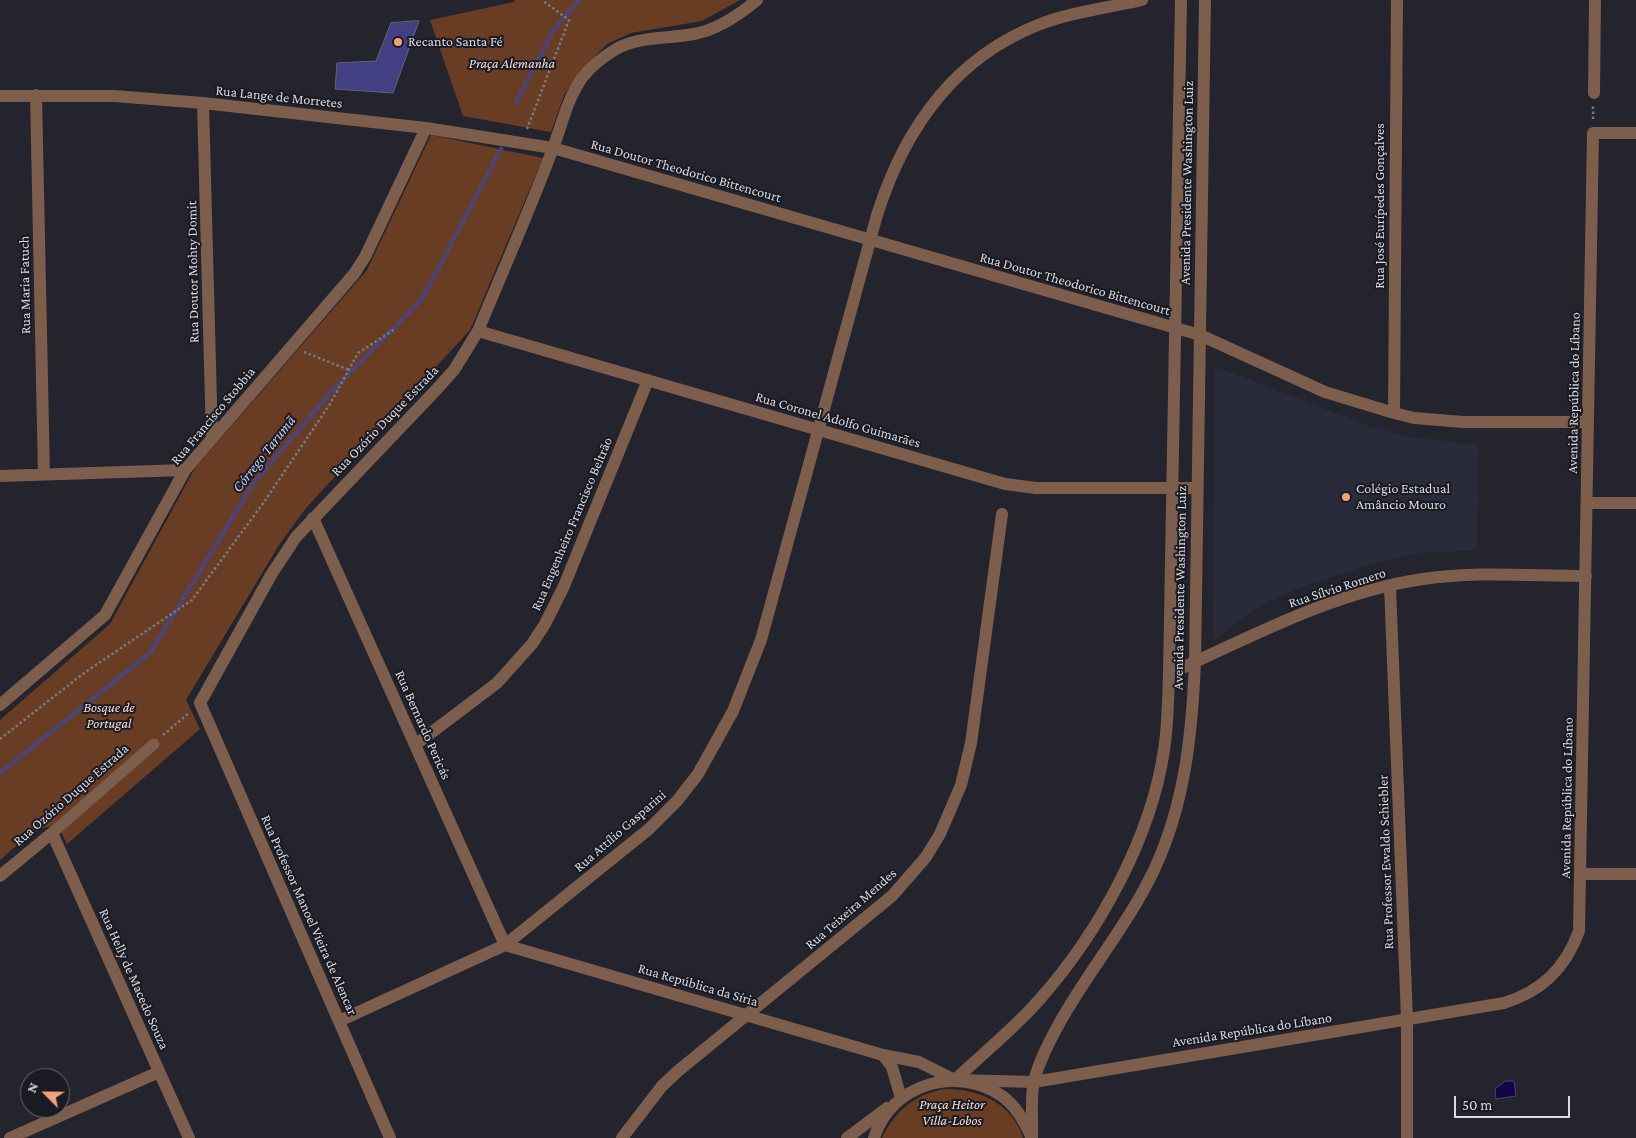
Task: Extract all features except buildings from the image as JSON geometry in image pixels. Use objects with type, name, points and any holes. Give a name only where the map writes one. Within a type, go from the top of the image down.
[{"type":"street","name":"Rua Ozório Duque Estrada","points":[[200,704],[278,563],[313,518],[442,384],[466,352],[478,331],[553,148],[574,90],[592,66],[605,55],[637,41],[696,34],[711,29],[730,19],[757,0]]},
{"type":"street","name":"Rua Attílio Gasparini","points":[[339,1021],[505,945],[649,829],[677,801],[707,759],[733,711],[753,663],[870,240],[885,190],[902,149],[934,101],[953,80],[997,46],[1039,24],[1142,0]]},
{"type":"street","name":"Avenida Presidente Washington Luiz","points":[[955,1080],[1039,1000],[1055,981],[1121,880],[1148,815],[1159,778],[1165,741],[1169,674],[1181,0]]},
{"type":"street","name":"Avenida Presidente Washington Luiz","points":[[1032,1138],[1034,1082],[1055,1031],[1141,893],[1162,852],[1178,804],[1184,778],[1192,723],[1195,662],[1205,0]]},
{"type":"street","name":"Rua José Eurípedes Gonçalves","points":[[1394,413],[1397,0]]},
{"type":"street","points":[[1594,93],[1595,0]]},
{"type":"street","name":"Rua Lange de Morretes","points":[[0,96],[122,97],[204,103],[426,128],[553,148]]},
{"type":"street","name":"Rua Maria Fatuch","points":[[36,96],[44,475]]},
{"type":"street","name":"Rua Doutor Mohty Domit","points":[[204,103],[212,439]]},
{"type":"street","name":"Rua Francisco Stobbia","points":[[0,705],[105,615],[185,470],[340,291],[365,257],[426,128]]},
{"type":"street","points":[[1593,133],[1636,133]]},
{"type":"street","name":"Avenida República do Líbano","points":[[955,1080],[1034,1082],[1504,1003],[1522,998],[1553,976],[1565,962],[1579,931],[1581,874],[1593,133]]},
{"type":"street","name":"Rua Doutor Theodorico Bittencourt","points":[[553,148],[1200,336],[1326,392],[1394,413],[1414,418],[1463,422],[1588,422]]},
{"type":"street","name":"Rua Coronel Adolfo Guimarães","points":[[478,331],[1020,487],[1197,488]]},
{"type":"street","name":"Rua Engenheiro Francisco Beltrão","points":[[415,745],[497,683],[532,644],[545,624],[564,586],[648,380]]},
{"type":"street","points":[[0,476],[185,470]]},
{"type":"street","points":[[1587,503],[1636,503]]},
{"type":"street","name":"Rua Teixeira Mendes","points":[[622,1138],[662,1086],[892,896],[926,857],[940,834],[961,785],[969,751],[1002,514]]},
{"type":"street","name":"Rua Bernardo Pericás","points":[[313,518],[505,945]]},
{"type":"street","name":"Rua Sílvio Romero","points":[[1169,674],[1323,606],[1390,586],[1424,579],[1461,576],[1586,576]]},
{"type":"street","name":"Rua Professor Ewaldo Schiebler","points":[[1390,586],[1407,1019],[1407,1138]]},
{"type":"street","name":"Rua Professor Manoel Vieira de Alencar","points":[[200,704],[390,1138]]},
{"type":"street","name":"Rua Ozório Duque Estrada","points":[[0,876],[154,744]]},
{"type":"street","name":"Rua Helly de Macedo Souza","points":[[52,833],[189,1138]]},
{"type":"street","points":[[1581,874],[1636,874]]},
{"type":"street","name":"Rua República da Síria","points":[[505,945],[883,1055],[919,1062],[955,1080]]},
{"type":"street","points":[[874,1138],[878,1126],[897,1101],[892,1068],[883,1055]]},
{"type":"street","points":[[10,1138],[159,1072]]},
{"type":"street","points":[[847,1138],[897,1101],[926,1084],[955,1080],[980,1085],[1003,1097],[1021,1115],[1032,1138]]},
{"type":"path","points":[[522,142],[569,20],[542,0]]},
{"type":"path","points":[[1593,133],[1594,93]]},
{"type":"path","points":[[0,739],[84,673],[192,600],[264,502],[330,404],[358,353],[394,329]]},
{"type":"path","points":[[291,347],[349,370]]},
{"type":"path","points":[[154,744],[200,704]]},
{"type":"shaded area","name":"Colégio Estadual Amâncio Mouro","points":[[1214,366],[1372,427],[1410,437],[1478,445],[1477,550],[1419,553],[1368,565],[1298,588],[1256,608],[1213,641]]},
{"type":"shaded area","points":[[1506,1081],[1514,1081],[1516,1096],[1496,1099],[1495,1089]]},
{"type":"green space","name":"Praça Alemanha","points":[[515,0],[740,0],[702,21],[631,33],[607,44],[580,71],[564,95],[551,132],[463,116],[430,20],[514,2]]},
{"type":"green space","name":"Bosque de Portugal","points":[[431,135],[543,158],[470,330],[306,508],[279,545],[186,700],[200,729],[67,844],[58,829],[42,828],[26,838],[0,860],[0,720],[110,624],[195,468],[367,270]]},
{"type":"green space","name":"Praça Heitor Villa-Lobos","points":[[943,1089],[968,1091],[992,1100],[1011,1115],[1023,1138],[882,1138],[899,1112],[906,1106],[914,1100]]},
{"type":"waterway","name":"Córrego Tarumã","points":[[516,103],[553,31],[579,0]]},
{"type":"waterway","name":"Córrego Tarumã","points":[[0,773],[150,653],[253,484],[330,393],[422,299],[501,149]]},
{"type":"place","name":"Recanto Santa Fé","points":[[398,42]]},
{"type":"place","name":"Colégio Estadual Amâncio Mouro","points":[[1346,497]]}]
